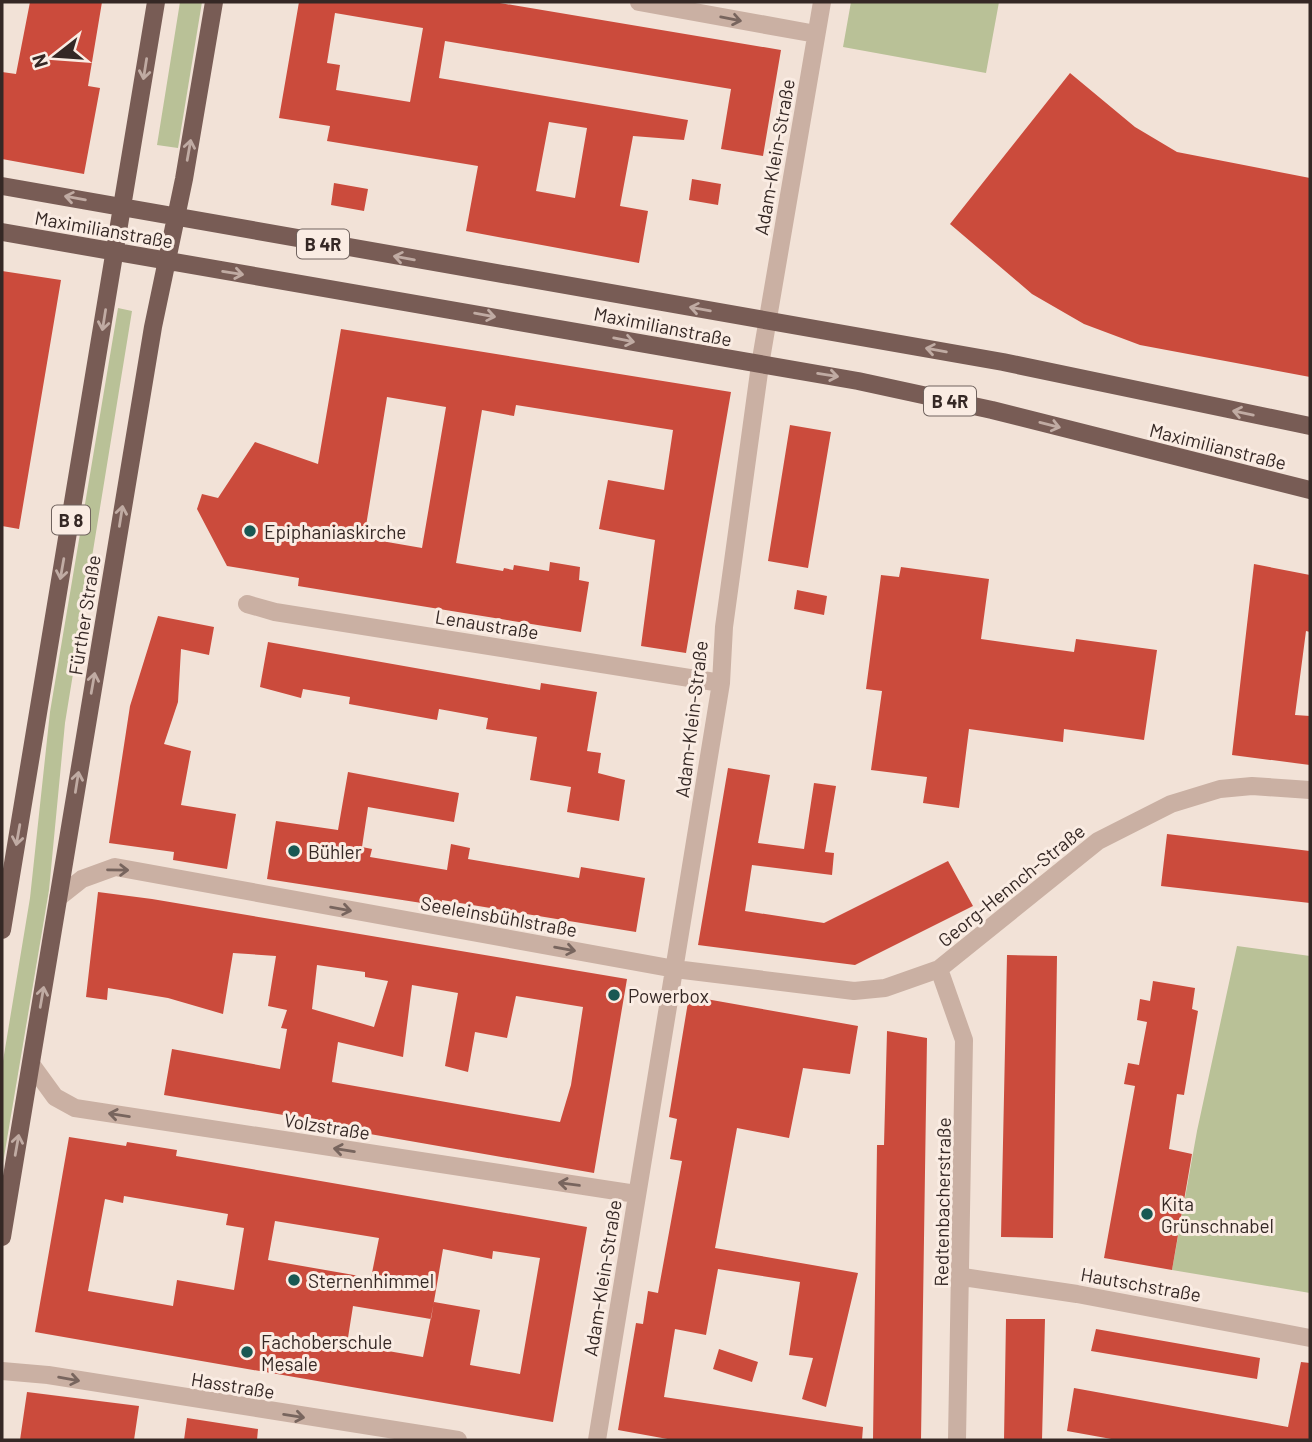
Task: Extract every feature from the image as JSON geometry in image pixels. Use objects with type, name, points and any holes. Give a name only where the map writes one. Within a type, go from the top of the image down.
[{"type":"main road","name":"Fürther Straße","points":[[2,930],[156,2]]},
{"type":"main road","name":"Fürther Straße","points":[[2,1237],[166,261],[214,2]]},
{"type":"main road","name":"Maximilianstraße","points":[[2,186],[1003,362],[1310,426]]},
{"type":"main road","name":"Maximilianstraße","points":[[2,232],[858,381],[992,410],[1310,490]]},
{"type":"street","points":[[639,2],[816,34]]},
{"type":"street","name":"Adam-Klein-Straße","points":[[597,1440],[721,683],[724,627],[760,365],[822,2]]},
{"type":"street","name":"Lenaustraße","points":[[247,604],[275,612],[721,683]]},
{"type":"street","name":"Georg-Hennch-Straße","points":[[939,969],[1098,841],[1171,804],[1220,789],[1252,786],[1310,790]]},
{"type":"street","name":"Seeleinsbühlstraße","points":[[58,898],[82,880],[115,867],[675,969],[854,991],[885,988],[939,969]]},
{"type":"street","name":"Redtenbacherstraße","points":[[939,969],[964,1040],[962,1277],[957,1440]]},
{"type":"street","name":"Volzstraße","points":[[31,1064],[55,1097],[75,1108],[636,1194]]},
{"type":"street","name":"Hautschstraße","points":[[962,1277],[1077,1294],[1310,1338]]},
{"type":"street","name":"Hasstraße","points":[[2,1371],[458,1440]]},
{"type":"green space","points":[[180,2],[202,2],[178,148],[157,145]]},
{"type":"green space","points":[[851,2],[999,2],[986,73],[843,47]]},
{"type":"green space","points":[[118,308],[132,311],[65,723],[49,890],[2,1169],[2,1067],[30,898],[50,712]]},
{"type":"green space","points":[[1237,946],[1310,956],[1310,1293],[1172,1270],[1197,1131]]},
{"type":"building","points":[[30,2],[102,2],[88,86],[100,88],[84,174],[2,159],[2,72],[16,74]]},
{"type":"building","points":[[299,2],[494,2],[781,50],[763,156],[721,149],[731,89],[445,41],[439,78],[688,120],[684,140],[633,136],[620,206],[648,211],[639,263],[466,231],[478,166],[327,141],[330,126],[279,118]],"holes":[[[335,13],[423,28],[410,102],[336,90],[340,65],[327,63]],[[549,122],[587,128],[575,198],[536,191]]]},
{"type":"building","points":[[1070,73],[1135,127],[1177,152],[1310,178],[1310,377],[1140,345],[1084,324],[1032,294],[950,224]]},
{"type":"building","points":[[692,179],[721,184],[718,205],[689,200]]},
{"type":"building","points":[[334,183],[368,189],[364,211],[331,205]]},
{"type":"building","points":[[2,271],[61,280],[19,529],[2,526]]},
{"type":"building","points":[[341,329],[731,392],[686,653],[641,646],[655,540],[599,529],[608,480],[664,490],[673,430],[516,405],[514,416],[482,410],[456,563],[503,571],[504,568],[513,570],[514,565],[549,571],[550,562],[580,567],[579,580],[589,582],[581,632],[298,586],[299,578],[227,566],[197,509],[202,494],[218,498],[255,442],[318,464]],"holes":[[[387,397],[446,407],[422,548],[364,538]]]},
{"type":"building","points":[[790,425],[831,432],[808,568],[768,561]]},
{"type":"building","points":[[1254,564],[1310,575],[1310,632],[1306,631],[1295,715],[1310,716],[1310,765],[1232,755]]},
{"type":"building","points":[[901,567],[989,579],[981,639],[1074,652],[1076,639],[1157,650],[1144,740],[1064,729],[1063,742],[969,729],[959,808],[923,803],[927,777],[871,770],[882,691],[866,689],[881,575],[899,577]]},
{"type":"building","points":[[797,590],[827,596],[824,615],[794,609]]},
{"type":"building","points":[[158,616],[214,627],[209,655],[181,649],[178,702],[164,744],[191,751],[181,805],[236,814],[227,869],[173,860],[174,852],[109,843],[130,706]]},
{"type":"building","points":[[268,642],[540,690],[541,683],[597,692],[587,751],[601,753],[598,773],[625,780],[619,821],[567,812],[571,787],[530,780],[537,737],[486,729],[488,718],[439,709],[437,720],[349,704],[350,697],[303,689],[301,698],[260,687]]},
{"type":"building","points":[[728,768],[770,775],[758,843],[804,849],[814,783],[836,786],[825,852],[834,853],[832,875],[752,865],[745,911],[824,923],[948,861],[973,906],[855,965],[698,945]]},
{"type":"building","points":[[348,772],[459,793],[454,822],[368,807],[362,847],[372,849],[370,857],[447,870],[451,844],[470,848],[468,859],[579,878],[581,867],[645,878],[636,932],[442,900],[441,906],[267,879],[276,821],[338,830]]},
{"type":"building","points":[[1167,834],[1310,851],[1310,903],[1161,886]]},
{"type":"building","points":[[98,892],[627,979],[594,1173],[324,1126],[325,1122],[164,1095],[172,1049],[280,1069],[287,1029],[281,1028],[287,1010],[268,1006],[276,956],[233,953],[223,1014],[168,998],[108,988],[107,1000],[86,997]],"holes":[[[317,965],[365,972],[365,977],[388,981],[374,1027],[312,1009]],[[412,985],[458,993],[445,1066],[468,1072],[475,1032],[507,1038],[516,996],[583,1007],[571,1085],[560,1122],[332,1082],[338,1042],[403,1057]]]},
{"type":"building","points":[[1007,955],[1057,956],[1053,1238],[1001,1237]]},
{"type":"building","points":[[1153,981],[1195,988],[1192,1009],[1198,1011],[1184,1095],[1177,1094],[1169,1149],[1192,1154],[1172,1270],[1104,1258],[1135,1086],[1124,1084],[1128,1063],[1139,1065],[1147,1022],[1137,1020],[1140,999],[1150,1001]]},
{"type":"building","points":[[689,996],[858,1026],[850,1074],[803,1068],[789,1138],[737,1128],[715,1248],[858,1273],[826,1407],[802,1399],[813,1358],[789,1355],[800,1282],[718,1269],[706,1335],[675,1329],[664,1397],[863,1427],[862,1440],[673,1440],[618,1430],[636,1323],[643,1324],[648,1291],[658,1293],[682,1161],[670,1159],[677,1119],[669,1117]]},
{"type":"building","points":[[887,1031],[927,1038],[921,1440],[873,1440],[877,1145],[884,1145]]},
{"type":"building","points":[[69,1137],[126,1146],[127,1142],[177,1150],[176,1156],[587,1227],[553,1422],[35,1332]],"holes":[[[124,1196],[228,1214],[226,1225],[244,1228],[234,1290],[177,1280],[173,1306],[88,1291],[105,1199],[123,1203]],[[275,1221],[379,1238],[371,1278],[268,1260]],[[443,1249],[492,1259],[493,1251],[540,1258],[520,1374],[470,1365],[480,1310],[434,1302],[433,1305]],[[353,1306],[431,1319],[423,1357],[347,1344]]]},
{"type":"building","points":[[1006,1319],[1045,1319],[1042,1440],[1004,1440]]},
{"type":"building","points":[[1096,1329],[1260,1358],[1257,1379],[1091,1351]]},
{"type":"building","points":[[719,1349],[758,1362],[752,1382],[713,1369]]},
{"type":"building","points":[[1301,1362],[1310,1363],[1310,1440],[1117,1440],[1067,1431],[1074,1388],[1288,1427]]},
{"type":"building","points":[[27,1392],[139,1406],[134,1440],[20,1440]]},
{"type":"building","points":[[187,1418],[258,1429],[257,1440],[184,1440]]},
{"type":"place","name":"Epiphaniaskirche","points":[[250,531]]},
{"type":"place","name":"Bühler","points":[[294,851]]},
{"type":"place","name":"Powerbox","points":[[614,995]]},
{"type":"place","name":"Kita Grünschnabel","points":[[1147,1214]]},
{"type":"place","name":"Sternenhimmel","points":[[294,1280]]},
{"type":"place","name":"Fachoberschule Mesale","points":[[247,1352]]}]
